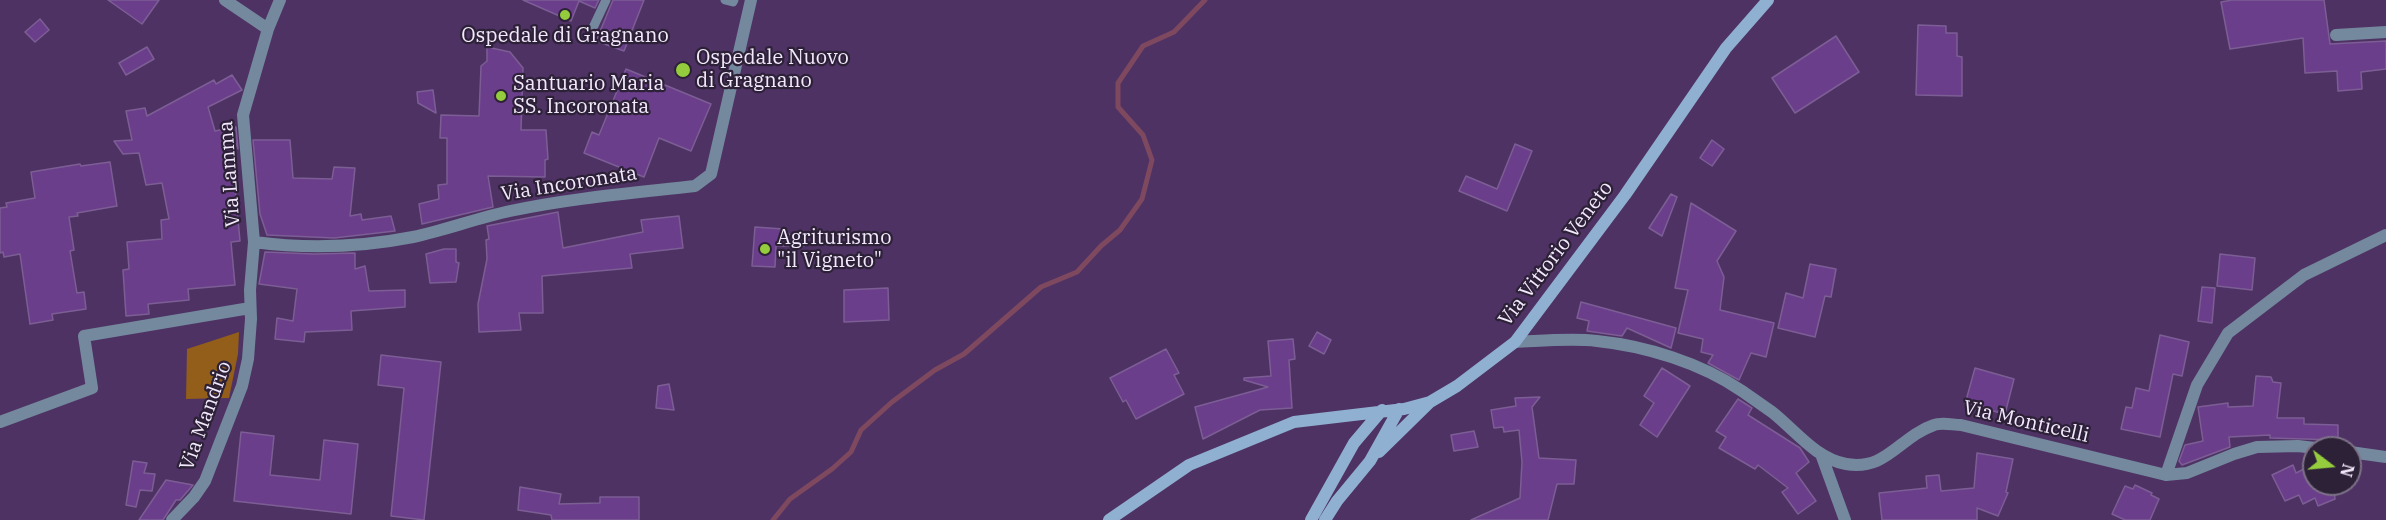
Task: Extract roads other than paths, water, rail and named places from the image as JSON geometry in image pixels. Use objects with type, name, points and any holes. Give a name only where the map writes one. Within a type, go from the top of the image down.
[{"type":"street","points":[[225,0],[268,28]]},
{"type":"street","name":"Via Lamma","points":[[254,242],[243,115],[268,28],[280,0]]},
{"type":"street","name":"Via Incoronata","points":[[254,242],[313,246],[385,242],[416,236],[507,211],[570,199],[695,186],[711,174],[751,0]]},
{"type":"street","name":"Via Vittorio Veneto","points":[[1110,520],[1189,465],[1294,423],[1399,409],[1430,402],[1457,386],[1515,342],[1625,195],[1726,48],[1768,0]]},
{"type":"street","points":[[2336,35],[2386,32]]},
{"type":"street","points":[[2166,475],[2197,385],[2228,333],[2304,275],[2386,235]]},
{"type":"street","name":"Via Mandrio","points":[[172,520],[194,498],[205,481],[242,386],[248,359],[254,242]]},
{"type":"street","points":[[0,422],[93,388],[84,336],[250,308]]},
{"type":"street","name":"Via Monticelli","points":[[1515,342],[1594,340],[1619,344],[1696,366],[1739,389],[1821,454],[1832,460],[1864,466],[1883,459],[1907,440],[1936,424],[1961,425],[2166,475],[2187,473],[2257,447],[2302,446]]},
{"type":"street","points":[[1325,520],[1337,501],[1370,461],[1430,402]]},
{"type":"street","points":[[1370,461],[1399,409]]},
{"type":"street","points":[[1311,520],[1354,443],[1382,410]]},
{"type":"street","points":[[1821,454],[1845,520]]},
{"type":"street","points":[[2362,454],[2386,457]]},
{"type":"lane","points":[[591,32],[606,0]]},
{"type":"lane","points":[[724,0],[733,2],[734,0]]},
{"type":"waterway","points":[[773,520],[790,499],[832,469],[851,452],[861,430],[892,402],[935,370],[964,354],[1041,287],[1077,272],[1101,246],[1120,230],[1142,199],[1152,160],[1143,135],[1118,107],[1118,83],[1143,46],[1174,32],[1205,0]]},
{"type":"place","name":"Ospedale di Gragnano","points":[[565,15]]},
{"type":"place","name":"Ospedale Nuovo di Gragnano","points":[[683,70]]},
{"type":"place","name":"Santuario Maria SS. Incoronata","points":[[501,96]]},
{"type":"place","name":"Agriturismo \"il Vigneto\"","points":[[765,249]]}]
